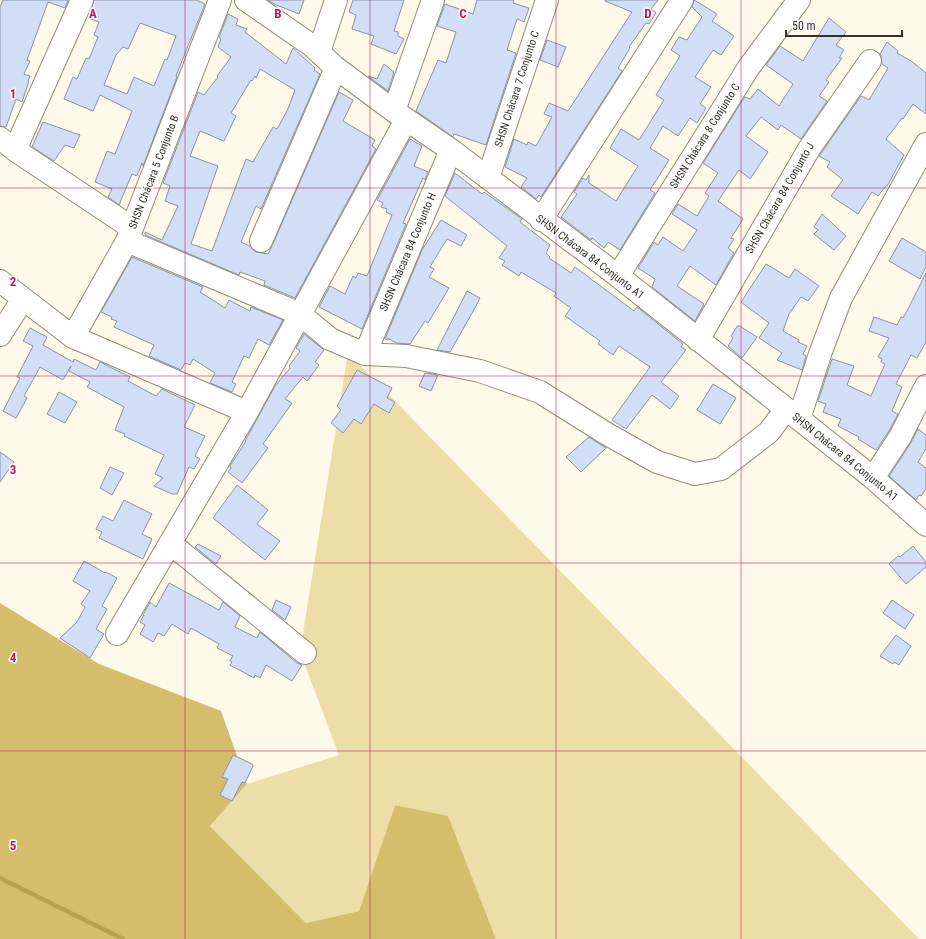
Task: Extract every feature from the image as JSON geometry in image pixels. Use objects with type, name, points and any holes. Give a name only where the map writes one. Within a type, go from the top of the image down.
[{"type":"street","points":[[82,0],[8,144],[129,234],[300,314],[330,339],[366,354],[406,356],[480,371],[540,392],[607,434],[657,462],[695,474],[721,470],[792,414],[820,354],[841,298],[926,144]]},
{"type":"street","name":"SHSN Chácara 5 Conjunto B","points":[[73,337],[129,234],[220,0]]},
{"type":"street","name":"SHSN Chácara 84 Conjunto A1","points":[[246,0],[311,45],[336,68],[488,178],[541,220],[618,276],[924,519]]},
{"type":"street","points":[[319,52],[336,0]]},
{"type":"street","points":[[117,634],[247,412],[300,314],[400,115],[433,0]]},
{"type":"street","name":"SHSN Chácara 7 Conjunto C","points":[[488,178],[547,0]]},
{"type":"street","points":[[541,220],[682,0]]},
{"type":"street","name":"SHSN Chácara 8 Conjunto C","points":[[618,276],[749,67],[799,0]]},
{"type":"street","name":"SHSN Chácara 84 Conjunto J","points":[[698,340],[808,149],[870,60]]},
{"type":"street","points":[[261,241],[336,68]]},
{"type":"street","name":"SHSN Chácara 84 Conjunto H","points":[[366,354],[450,150]]},
{"type":"street","points":[[0,281],[73,337],[247,412]]},
{"type":"street","points":[[0,335],[23,299]]},
{"type":"street","points":[[873,478],[900,437],[926,386]]},
{"type":"street","points":[[170,543],[305,653]]},
{"type":"shaded area","points":[[348,353],[919,939],[496,939],[448,817],[395,805],[359,911],[306,923],[210,826],[247,784],[339,755],[300,652]]},
{"type":"shaded area","points":[[0,603],[99,664],[221,711],[247,784],[210,826],[306,923],[359,911],[395,805],[448,816],[496,939],[0,939]]},
{"type":"building","points":[[3,0],[68,0],[65,8],[48,2],[27,60],[30,61],[24,74],[30,76],[22,102],[16,99],[6,127],[0,126],[0,7]]},
{"type":"building","points":[[94,0],[197,0],[205,4],[176,76],[177,77],[143,166],[142,163],[137,176],[132,174],[119,205],[108,197],[112,189],[95,182],[107,151],[115,154],[132,111],[100,95],[93,111],[64,99],[73,77],[77,79],[86,58],[89,59],[98,37],[94,35],[99,22],[88,18]],"holes":[[[140,23],[176,36],[167,60],[165,59],[154,86],[134,77],[127,94],[104,85],[116,55],[123,47],[128,49]]]},
{"type":"building","points":[[268,0],[304,0],[299,14]]},
{"type":"building","points":[[353,0],[404,0],[394,31],[398,32],[398,36],[404,39],[396,54],[371,44],[374,36],[352,29],[356,15],[349,12]]},
{"type":"building","points":[[477,0],[514,0],[513,3],[529,8],[524,22],[517,19],[507,50],[516,53],[486,145],[454,134],[453,137],[416,111],[438,60],[446,63],[456,32],[437,26],[445,4],[473,14]]},
{"type":"building","points":[[605,0],[658,0],[651,9],[656,13],[649,24],[646,23],[629,47],[630,48],[618,68],[622,71],[541,197],[539,195],[536,199],[521,187],[527,178],[505,167],[514,139],[527,145],[528,142],[536,146],[552,117],[544,114],[549,103],[568,111],[632,12]]},
{"type":"building","points":[[694,0],[717,14],[712,21],[734,36],[721,55],[713,50],[695,77],[711,87],[700,104],[706,108],[697,123],[690,118],[678,136],[663,126],[650,148],[669,160],[650,190],[655,193],[620,250],[608,242],[604,248],[561,217],[577,194],[574,192],[583,178],[586,180],[589,175],[589,183],[616,201],[638,166],[610,148],[621,129],[639,140],[664,100],[656,95],[680,56],[671,50],[679,37],[687,40],[702,17],[692,7]]},
{"type":"building","points":[[228,14],[238,19],[236,25],[247,29],[245,32],[286,64],[293,48],[315,68],[314,70],[320,74],[261,209],[256,206],[241,242],[250,246],[256,252],[268,254],[339,92],[353,100],[343,121],[375,140],[372,146],[376,149],[295,298],[264,285],[265,281],[240,272],[239,275],[145,235],[145,232],[162,240],[178,206],[165,201],[170,186],[163,183],[198,92],[204,95],[231,57],[218,47],[221,39],[219,37]],"holes":[[[260,69],[295,90],[288,109],[277,129],[273,127],[253,162],[246,159],[212,251],[191,244],[218,166],[190,156],[200,131],[224,141],[236,116],[231,113],[251,80],[252,81],[255,76],[256,78]]]},
{"type":"building","points":[[829,18],[846,32],[836,45],[844,50],[839,58],[842,58],[826,80],[829,82],[819,96],[827,101],[801,139],[781,125],[778,130],[761,117],[746,136],[768,152],[750,179],[739,170],[718,201],[743,219],[731,238],[734,239],[728,248],[734,253],[716,285],[690,266],[677,286],[704,304],[695,321],[652,287],[655,279],[638,268],[654,242],[658,245],[663,237],[683,251],[697,230],[672,214],[678,204],[697,216],[709,196],[705,193],[718,173],[703,163],[745,97],[750,99],[758,89],[779,106],[793,84],[766,65],[780,46],[803,61]]},
{"type":"building","points":[[547,40],[566,47],[558,67],[540,60]]},
{"type":"building","points":[[887,42],[898,51],[897,53],[911,61],[926,73],[926,114],[913,104],[903,119],[902,118],[886,139],[904,155],[887,186],[878,196],[872,192],[858,214],[831,196],[843,180],[827,167],[830,162],[819,156],[861,96],[869,100],[888,68],[882,64],[880,54]]},
{"type":"building","points":[[384,64],[394,72],[388,91],[368,76],[377,79]]},
{"type":"building","points":[[43,122],[80,135],[74,148],[65,145],[54,161],[32,147]]},
{"type":"building","points":[[410,139],[422,146],[414,166],[428,172],[425,180],[423,178],[403,223],[406,224],[362,329],[319,307],[330,286],[345,294],[353,276],[356,278],[358,273],[367,276],[392,215],[386,212],[387,209],[381,207],[383,203],[377,200]]},
{"type":"building","points":[[455,173],[482,194],[484,192],[522,219],[520,222],[550,245],[546,253],[550,257],[549,258],[571,273],[575,267],[634,311],[637,307],[683,344],[681,347],[686,350],[661,382],[679,396],[670,409],[652,395],[626,429],[612,420],[650,367],[619,346],[613,355],[598,344],[600,341],[565,316],[571,308],[554,296],[556,293],[521,272],[519,276],[502,265],[505,261],[499,258],[507,246],[445,196]]},
{"type":"building","points":[[822,214],[846,236],[834,250],[814,234],[818,230],[814,227]]},
{"type":"building","points":[[441,220],[467,235],[461,246],[447,239],[430,267],[434,269],[429,277],[449,288],[428,323],[425,321],[410,344],[396,343],[388,338],[388,340],[385,339],[422,250]]},
{"type":"building","points":[[902,238],[926,252],[926,267],[920,279],[889,261]]},
{"type":"building","points":[[132,257],[203,287],[200,292],[225,308],[229,300],[250,311],[251,307],[283,320],[269,345],[258,339],[249,358],[244,356],[232,382],[236,384],[232,392],[210,383],[215,373],[193,359],[190,365],[185,363],[181,370],[149,356],[154,345],[114,327],[117,321],[101,312]]},
{"type":"building","points":[[766,264],[789,278],[795,269],[819,286],[808,301],[801,297],[789,314],[783,331],[799,340],[798,342],[807,346],[803,354],[806,356],[802,370],[777,360],[782,353],[759,338],[769,323],[741,302]]},
{"type":"building","points":[[926,273],[926,342],[917,358],[911,355],[896,384],[902,387],[892,411],[898,414],[876,450],[858,439],[859,437],[838,426],[841,419],[823,412],[826,404],[818,401],[832,359],[854,366],[847,385],[871,396],[885,364],[881,362],[882,359],[878,357],[889,338],[869,331],[874,317],[897,325],[901,317],[903,318],[907,311]]},
{"type":"building","points":[[467,291],[480,298],[475,308],[450,352],[437,350]]},
{"type":"building","points":[[738,325],[757,337],[742,358],[728,346],[733,338],[731,336]]},
{"type":"building","points":[[30,328],[47,337],[43,345],[73,362],[74,359],[96,370],[100,362],[130,377],[128,381],[156,396],[162,389],[195,405],[184,427],[205,436],[195,456],[200,459],[194,469],[189,467],[177,494],[172,494],[154,486],[163,478],[155,474],[164,455],[124,436],[125,434],[115,430],[124,407],[87,387],[90,382],[69,371],[71,366],[63,380],[40,367],[24,396],[27,398],[16,418],[3,411],[20,378],[17,377],[33,346],[23,341]]},
{"type":"building","points":[[304,334],[324,350],[315,362],[319,365],[307,381],[303,377],[285,399],[292,403],[263,444],[268,448],[242,483],[228,472],[231,468],[230,466],[246,441],[275,386],[290,368],[289,366],[300,351],[296,348]]},
{"type":"building","points":[[357,370],[392,388],[387,398],[395,402],[389,413],[374,404],[361,424],[354,419],[343,433],[331,423],[341,410],[337,406]]},
{"type":"building","points":[[425,373],[438,375],[431,391],[419,386]]},
{"type":"building","points":[[713,384],[736,398],[720,424],[697,410]]},
{"type":"building","points":[[59,392],[77,402],[65,423],[47,414]]},
{"type":"building","points":[[918,429],[926,435],[926,449],[918,462],[926,468],[926,489],[916,500],[889,476]]},
{"type":"building","points":[[589,437],[606,448],[581,472],[566,457]]},
{"type":"building","points":[[0,452],[14,462],[0,482]]},
{"type":"building","points":[[110,467],[124,473],[112,495],[100,488]]},
{"type":"building","points":[[237,485],[268,510],[257,524],[280,541],[265,560],[213,518]]},
{"type":"building","points":[[124,500],[152,514],[142,534],[152,539],[143,559],[99,538],[102,532],[96,529],[103,516],[113,521]]},
{"type":"building","points":[[198,544],[221,556],[216,564],[195,547]]},
{"type":"building","points":[[913,546],[926,562],[926,567],[906,584],[889,564]]},
{"type":"building","points":[[84,561],[117,578],[102,606],[107,609],[96,629],[104,634],[90,658],[60,638],[77,622],[85,607],[81,604],[90,591],[73,581]]},
{"type":"building","points":[[169,583],[219,610],[223,602],[240,616],[235,627],[257,638],[260,632],[297,663],[302,665],[292,681],[266,665],[260,678],[255,675],[254,678],[230,665],[232,662],[230,661],[233,656],[217,648],[219,644],[191,628],[188,634],[172,624],[164,636],[158,633],[153,642],[140,634],[145,625],[140,622],[150,602],[156,607]]},
{"type":"building","points":[[276,600],[291,607],[285,620],[272,610]]},
{"type":"building","points":[[892,600],[914,615],[905,629],[883,613]]},
{"type":"building","points":[[896,635],[911,646],[899,665],[894,662],[893,664],[880,656]]},
{"type":"building","points":[[233,755],[252,764],[253,766],[245,783],[242,782],[232,801],[220,795],[228,779],[222,777]]},
{"type":"waterway","points":[[0,878],[123,939]]}]
